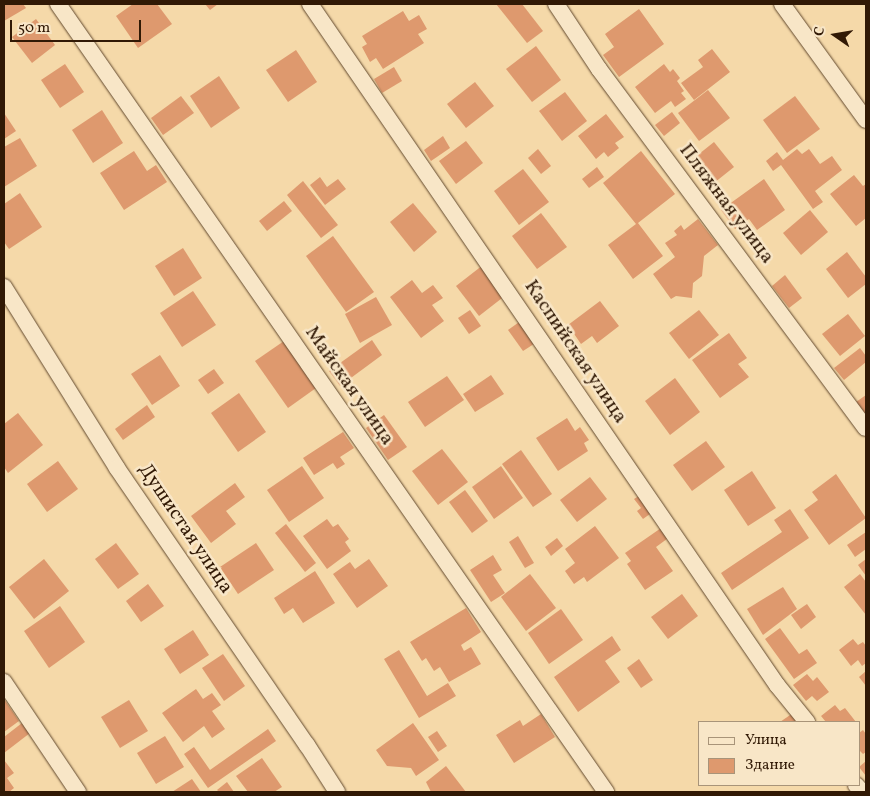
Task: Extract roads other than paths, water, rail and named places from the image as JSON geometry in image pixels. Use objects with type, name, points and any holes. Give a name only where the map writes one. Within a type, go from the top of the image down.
[{"type":"street","name":"Майская улица","points":[[58,4],[606,792]]},
{"type":"street","name":"Каспийская улица","points":[[310,4],[777,685],[806,721]]},
{"type":"street","name":"Пляжная улица","points":[[556,4],[598,69],[866,428]]},
{"type":"street","points":[[782,4],[866,120]]},
{"type":"street","name":"Душистая улица","points":[[4,286],[117,468],[307,745],[337,792]]},
{"type":"street","points":[[4,682],[78,792]]}]
